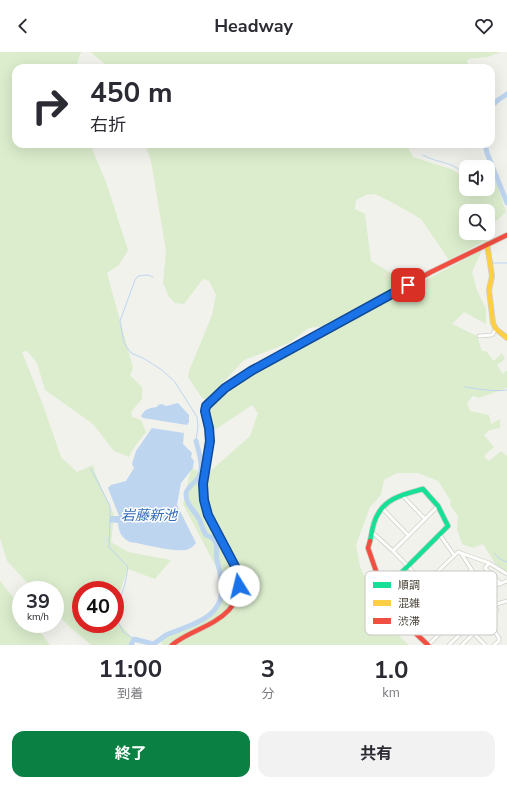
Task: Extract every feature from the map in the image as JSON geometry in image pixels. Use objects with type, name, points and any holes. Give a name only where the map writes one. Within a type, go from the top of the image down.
[{"type":"street","points":[[172,645],[178,640],[223,616],[233,604],[238,593],[239,586],[237,570],[208,515],[204,500],[203,484],[210,441],[205,411],[206,406],[225,388],[251,371],[432,272],[507,235]]},
{"type":"street","points":[[487,244],[492,276],[489,290],[493,323],[496,329],[507,338]]},
{"type":"street","points":[[479,336],[492,336],[496,329]]},
{"type":"street","points":[[376,571],[368,548],[377,515],[392,499],[423,489],[438,506],[448,526],[440,536],[404,571]]},
{"type":"street","points":[[402,495],[425,519]]},
{"type":"street","points":[[393,550],[438,506]]},
{"type":"street","points":[[382,508],[408,535]]},
{"type":"street","points":[[372,532],[393,550],[412,571]]},
{"type":"street","points":[[440,536],[454,555]]},
{"type":"street","points":[[438,571],[458,552],[489,563],[507,574]]},
{"type":"street","points":[[461,553],[471,570]]},
{"type":"street","points":[[488,571],[485,568],[489,563]]},
{"type":"street","points":[[497,580],[501,584]]},
{"type":"street","points":[[497,585],[507,581]]},
{"type":"street","points":[[497,602],[507,601]]},
{"type":"street","points":[[417,635],[428,645],[438,635]]},
{"type":"street","points":[[449,645],[460,635]]},
{"type":"street","points":[[462,645],[473,635]]},
{"type":"street","points":[[475,635],[484,645]]},
{"type":"street","points":[[494,645],[499,641],[497,635]]},
{"type":"green space","points":[[0,52],[83,52],[80,54],[77,64],[12,64],[12,148],[92,148],[106,182],[128,250],[119,265],[107,273],[133,368],[130,375],[142,387],[142,399],[131,412],[132,417],[141,420],[146,432],[129,457],[114,451],[93,424],[45,390],[37,363],[27,351],[22,352],[43,405],[61,457],[77,472],[93,465],[114,515],[111,542],[128,552],[171,560],[155,579],[128,569],[124,581],[72,581],[72,629],[64,621],[64,581],[26,581],[7,561],[0,538]]},
{"type":"green space","points":[[90,52],[501,52],[488,57],[468,59],[467,62],[469,64],[104,64]]},
{"type":"green space","points":[[146,148],[408,148],[413,157],[451,169],[459,174],[459,196],[495,196],[495,181],[506,212],[495,222],[495,204],[459,204],[459,240],[486,240],[449,260],[421,219],[375,194],[366,195],[356,200],[355,209],[365,214],[371,261],[408,283],[325,326],[309,328],[289,343],[244,360],[207,400],[202,398],[188,377],[189,371],[212,315],[216,295],[209,281],[203,279],[184,304],[175,303],[169,297],[163,283],[166,251],[151,161]]},
{"type":"green space","points":[[482,250],[472,272],[477,290],[486,309],[486,324],[464,312],[452,324],[477,336],[482,351],[486,351],[494,361],[502,353],[505,359],[497,365],[503,374],[507,370],[507,388],[479,398],[473,396],[467,403],[470,411],[489,415],[491,424],[500,419],[500,428],[490,430],[484,435],[494,447],[484,456],[489,461],[501,451],[507,456],[507,572],[496,565],[483,544],[473,548],[462,544],[457,529],[458,516],[450,505],[451,501],[438,481],[418,473],[397,473],[384,480],[381,495],[370,507],[356,545],[360,566],[365,578],[365,635],[399,635],[409,645],[162,645],[161,638],[167,633],[192,623],[209,613],[223,598],[223,580],[183,504],[191,468],[206,475],[250,436],[258,413],[252,405],[212,432],[208,415],[209,409],[243,378]]},
{"type":"green space","points":[[0,581],[12,596],[12,633],[41,633],[50,645],[0,645]]},
{"type":"green space","points":[[124,628],[133,639],[132,645],[91,645],[77,633],[124,633]]},
{"type":"water","points":[[178,403],[189,415],[189,422],[187,425],[143,418],[141,416],[149,408],[157,407],[158,405],[162,404],[166,406]]},
{"type":"water","name":"岩藤新池","points":[[152,428],[184,433],[183,444],[192,453],[191,457],[194,461],[193,468],[181,483],[177,505],[196,543],[186,550],[166,549],[130,542],[124,539],[118,523],[109,522],[110,516],[119,516],[108,488],[111,485],[126,481],[134,468],[132,464],[136,451]]},
{"type":"waterway","points":[[495,103],[507,94]]},
{"type":"waterway","points":[[486,148],[507,203]]},
{"type":"waterway","points":[[423,155],[452,165],[459,170]]},
{"type":"waterway","points":[[491,257],[493,263],[507,263]]},
{"type":"waterway","points":[[153,277],[148,275],[138,276],[135,280],[120,321],[124,343],[131,353],[143,358],[162,370],[175,382],[197,417],[198,426],[196,441]]},
{"type":"waterway","points":[[465,387],[503,391],[507,390]]},
{"type":"waterway","points":[[131,645],[134,639],[153,644],[168,634],[204,619],[217,607],[221,598],[222,584],[217,560],[216,542],[214,539],[206,535],[198,517],[189,505],[186,498],[188,489],[197,480],[201,470],[196,441]]},
{"type":"waterway","points":[[91,469],[110,506],[110,516]]},
{"type":"waterway","points":[[110,521],[109,547],[128,567],[124,587]]},
{"type":"waterway","points":[[494,553],[500,559],[507,562]]},
{"type":"waterway","points":[[124,633],[134,639]]},
{"type":"traffic: fast","points":[[209,450],[209,430],[205,411],[210,402],[236,380],[318,334]]},
{"type":"traffic: fast","points":[[370,541],[376,517],[386,504],[398,497],[423,489],[438,506],[448,526],[403,571]]},
{"type":"traffic: slow","points":[[487,244],[492,276],[489,290],[493,323],[496,329],[507,338]]},
{"type":"traffic: jam","points":[[318,334],[431,272],[507,235]]},
{"type":"traffic: jam","points":[[172,645],[223,616],[229,610],[237,597],[239,584],[237,570],[204,501],[203,482],[209,450]]},
{"type":"traffic: jam","points":[[370,541],[368,548],[376,571]]},
{"type":"traffic: jam","points":[[417,635],[428,645]]},
{"type":"route","points":[[239,586],[237,570],[208,515],[204,500],[203,479],[210,441],[205,411],[206,406],[238,378],[408,285]]}]
